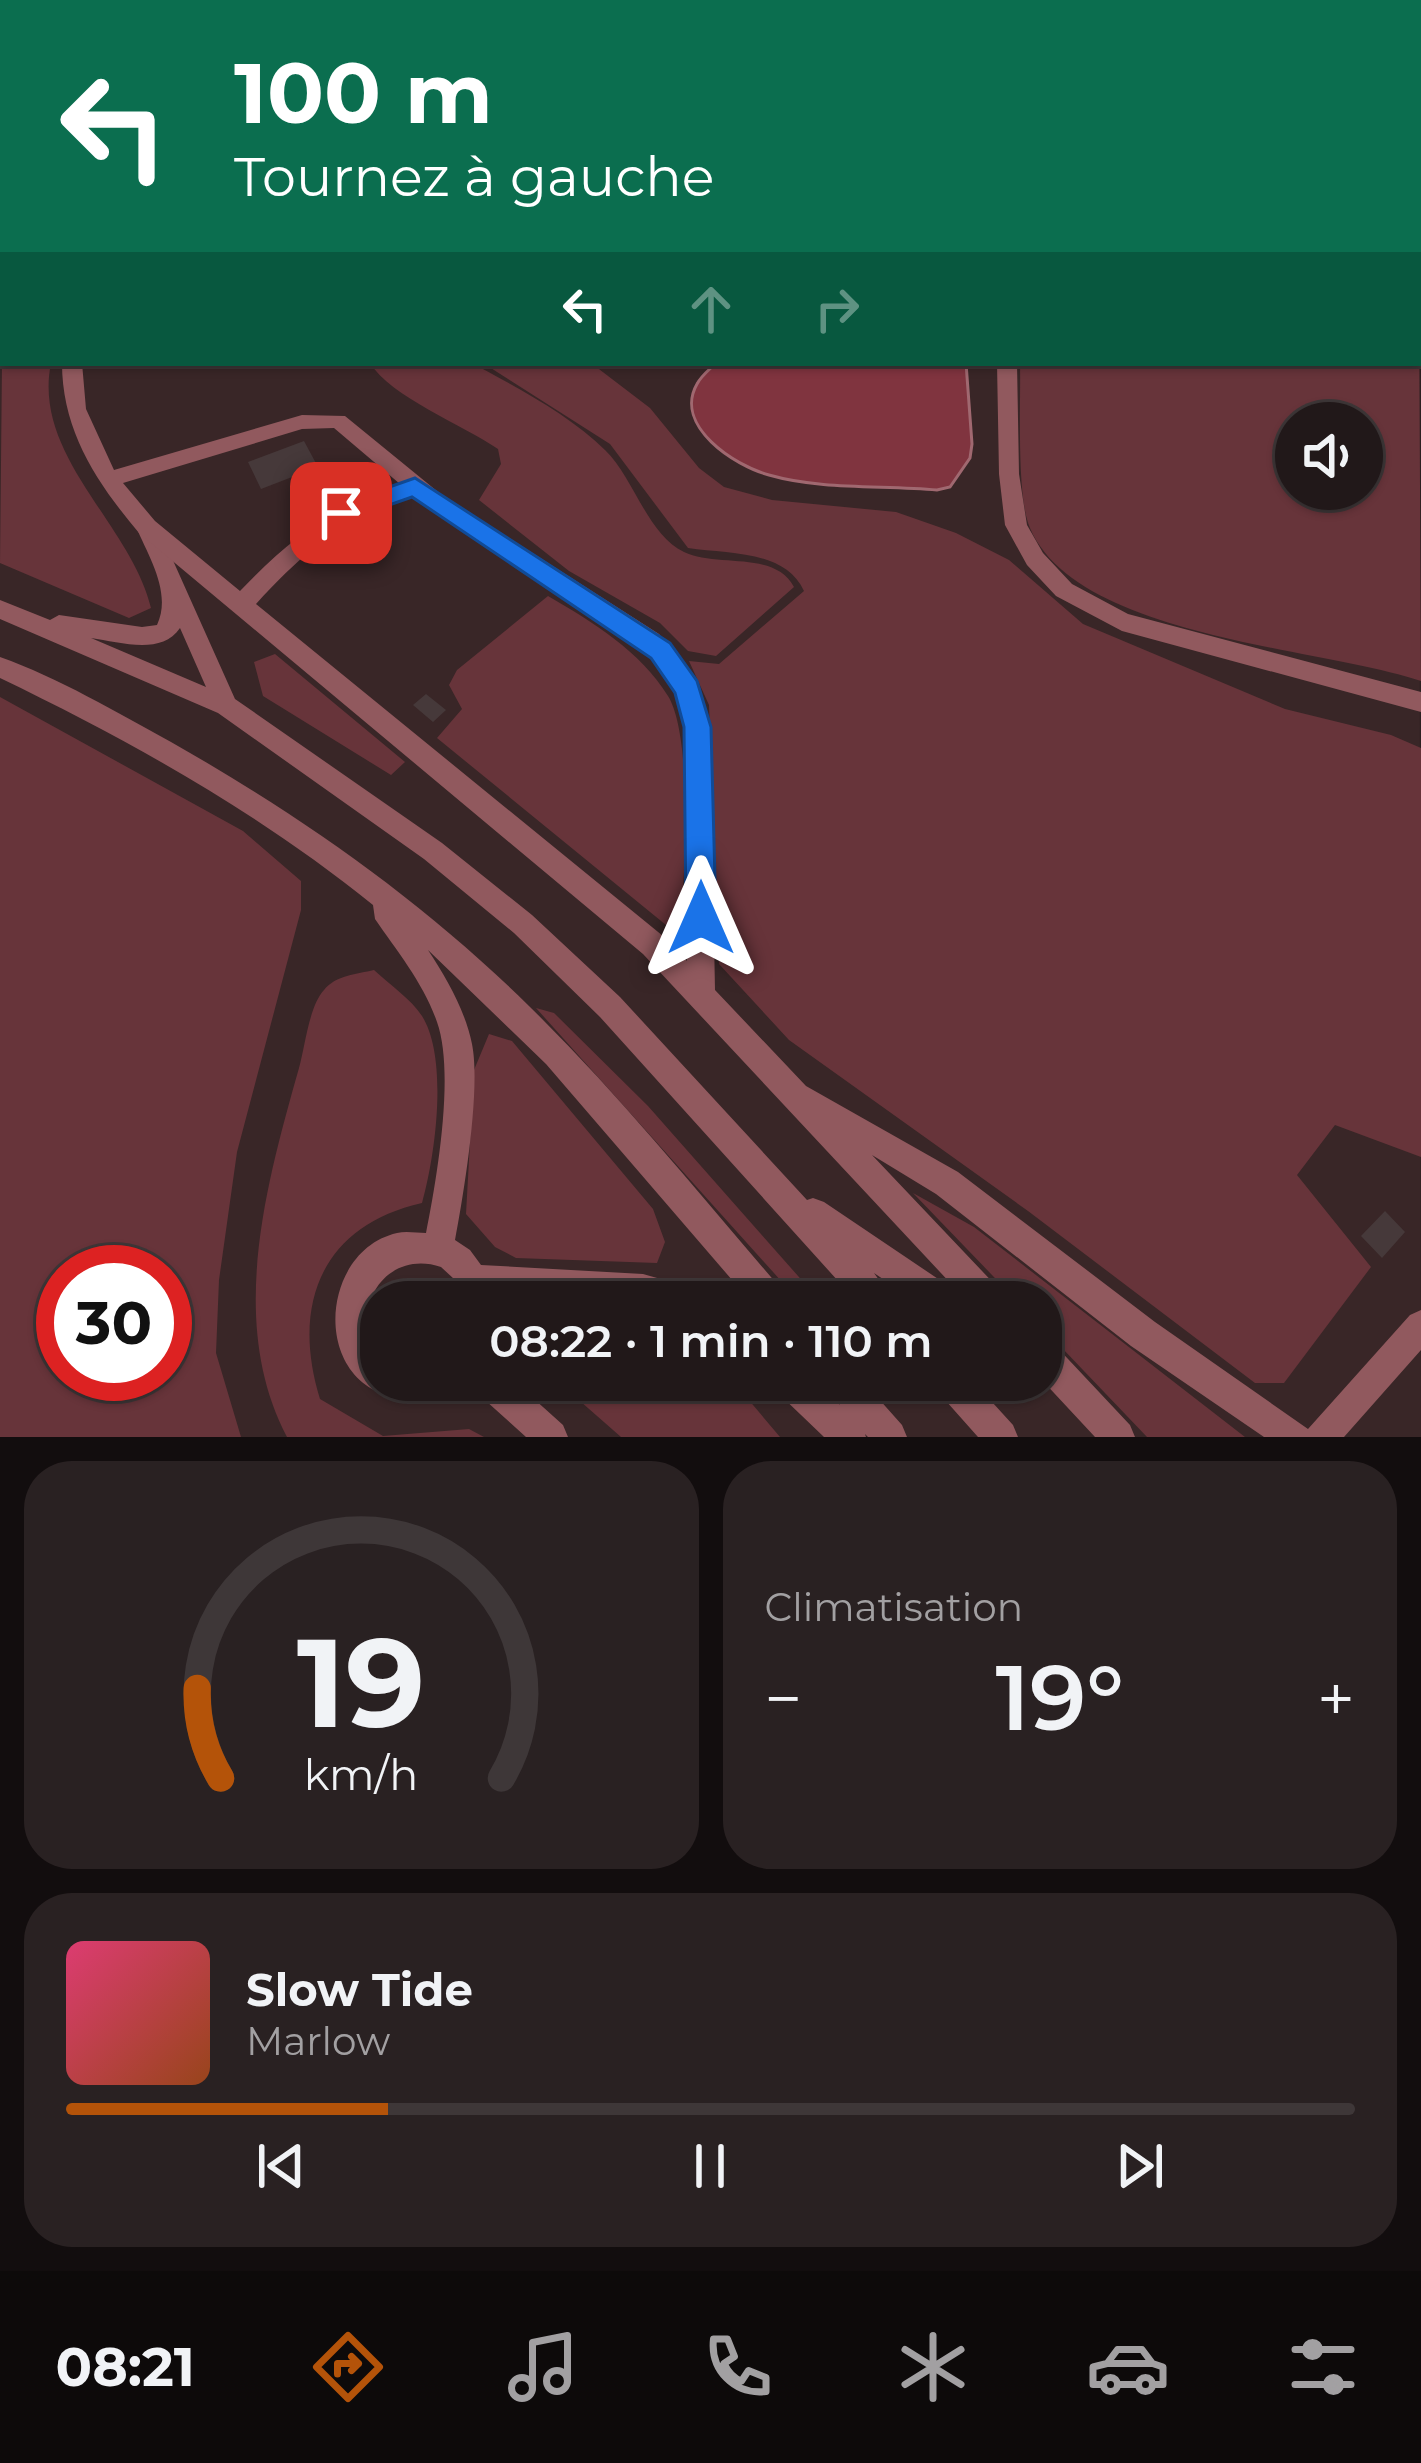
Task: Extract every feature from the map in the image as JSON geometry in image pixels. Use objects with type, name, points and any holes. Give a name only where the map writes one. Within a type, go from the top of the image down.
[{"type":"street","points":[[72,366],[77,416],[109,479],[148,527],[610,906],[970,1281]]},
{"type":"street","points":[[1007,366],[1009,474],[1016,525],[1034,559],[1064,590],[1122,622],[1421,702]]},
{"type":"street","points":[[109,479],[326,419],[347,427],[415,487],[639,632],[680,675],[693,703],[699,744],[701,998]]},
{"type":"street","points":[[241,605],[315,530],[357,506],[415,487]]},
{"type":"street","points":[[148,527],[226,706]]},
{"type":"street","points":[[26,619],[159,636],[172,626],[171,579]]},
{"type":"street","points":[[0,609],[226,706],[433,851],[523,924],[610,1007],[860,1281]]},
{"type":"street","points":[[0,667],[104,715],[256,806],[365,884],[477,975],[538,1035],[754,1281]]},
{"type":"street","points":[[365,884],[438,988],[458,1037],[448,1198],[438,1248]]},
{"type":"street","points":[[782,1084],[947,1183],[1143,1334],[1294,1437]]},
{"type":"street","points":[[766,1178],[911,1281]]},
{"type":"street","points":[[367,1281],[376,1266],[395,1252],[417,1246],[453,1255],[469,1281]]},
{"type":"street","points":[[360,1294],[351,1309],[348,1334],[360,1367]]},
{"type":"street","points":[[1321,1437],[1421,1326]]},
{"type":"street","points":[[1062,1378],[1118,1437]]},
{"type":"street","points":[[511,1401],[551,1437]]},
{"type":"street","points":[[811,1401],[849,1437]]},
{"type":"street","points":[[858,1401],[890,1437]]},
{"type":"street","points":[[969,1401],[1001,1437]]},
{"type":"shaded area","points":[[0,366],[1419,366],[1421,1437],[0,1437]]},
{"type":"shaded area","points":[[2,366],[51,366],[49,397],[56,429],[140,577],[151,608],[129,618],[0,563]]},
{"type":"shaded area","points":[[372,366],[481,368],[562,415],[605,450],[671,544],[697,557],[773,568],[794,587],[716,656],[688,651],[660,623],[569,571],[479,500],[501,464],[498,449],[410,399]]},
{"type":"shaded area","points":[[488,366],[595,366],[650,408],[699,468],[724,487],[772,500],[896,512],[956,533],[1009,560],[1083,624],[1285,709],[1391,735],[1421,748],[1421,1157],[1335,1125],[1297,1175],[1371,1267],[1284,1383],[1255,1383],[1028,1211],[789,1040],[719,964],[709,705],[689,661],[719,664],[804,591],[784,568],[770,561],[688,548],[610,444]]},
{"type":"shaded area","points":[[713,366],[966,366],[970,458],[950,487],[937,490],[810,483],[755,470],[725,453],[700,429],[692,400],[703,375]]},
{"type":"shaded area","points":[[1020,366],[1419,366],[1421,681],[1204,633],[1147,615],[1096,593],[1056,564],[1030,528]]},
{"type":"shaded area","points":[[548,596],[630,651],[657,680],[676,716],[686,812],[677,934],[437,738],[462,709],[449,685],[457,670]]},
{"type":"shaded area","points":[[275,654],[405,762],[391,775],[263,696],[254,662]]},
{"type":"shaded area","points":[[0,697],[243,831],[301,881],[301,910],[237,1152],[219,1280],[216,1353],[241,1437],[0,1437]]},
{"type":"shaded area","points":[[374,970],[417,1010],[430,1034],[437,1082],[435,1135],[422,1203],[387,1214],[359,1230],[322,1274],[310,1332],[320,1399],[383,1436],[469,1429],[484,1437],[287,1437],[269,1393],[259,1348],[256,1301],[258,1254],[275,1159],[319,997],[334,981]]},
{"type":"shaded area","points":[[536,1008],[554,1013],[648,1106],[802,1281],[781,1281]]},
{"type":"shaded area","points":[[489,1034],[512,1041],[653,1209],[665,1242],[657,1263],[516,1258],[495,1247],[466,1214],[474,1070]]},
{"type":"shaded area","points":[[913,1193],[974,1227],[1044,1281],[998,1281]]},
{"type":"shaded area","points":[[1062,1295],[1245,1437],[1147,1437],[1062,1348]]},
{"type":"shaded area","points":[[580,1401],[750,1401],[780,1437],[621,1437]]},
{"type":"building","points":[[304,441],[318,467],[261,489],[248,462]]},
{"type":"building","points":[[426,694],[446,710],[433,722],[413,705]]},
{"type":"building","points":[[1385,1211],[1405,1232],[1382,1258],[1361,1236]]},
{"type":"route","points":[[341,513],[415,487],[661,650],[688,689],[698,727],[701,918]]}]
